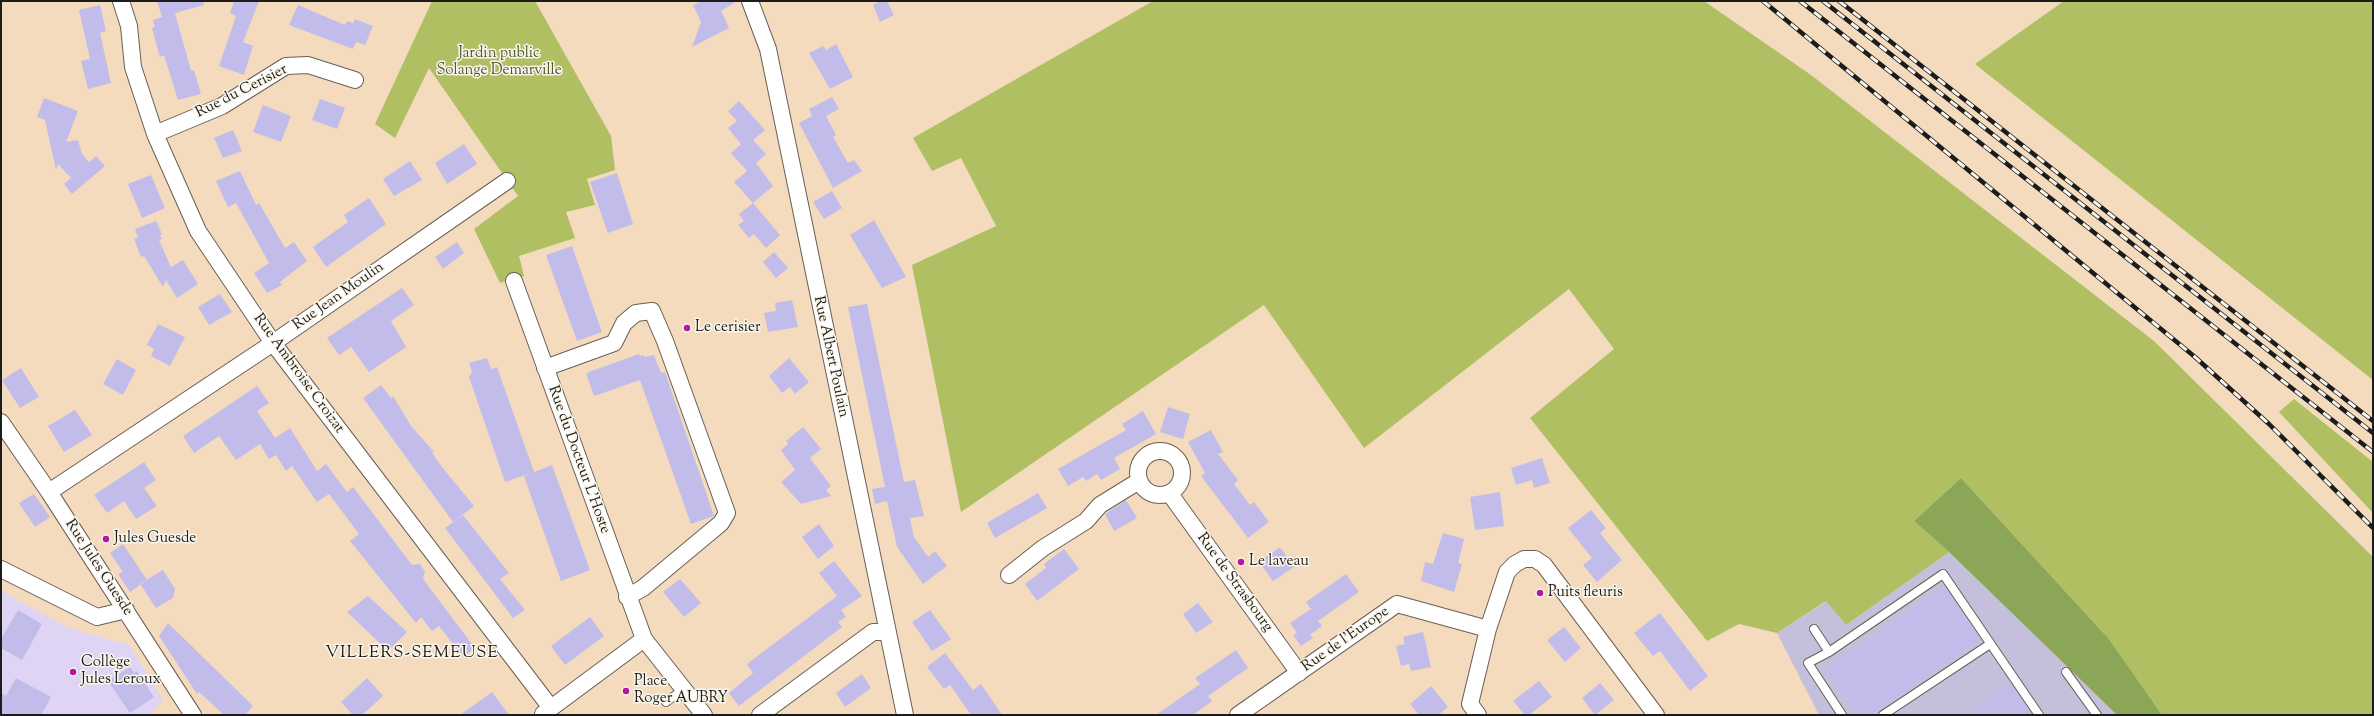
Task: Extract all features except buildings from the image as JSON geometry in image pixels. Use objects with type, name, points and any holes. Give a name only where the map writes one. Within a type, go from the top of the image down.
[{"type":"street","name":"Rue Ambroise Croizat","points":[[121,1],[129,26],[133,67],[154,134],[198,231],[273,343],[546,712],[644,639]]},
{"type":"street","name":"Rue Albert Poulain","points":[[750,1],[768,49],[904,715]]},
{"type":"street","name":"Rue du Cerisier","points":[[154,134],[222,106],[286,66],[308,65],[355,80]]},
{"type":"street","name":"Rue Jean Moulin","points":[[50,492],[273,343],[507,181]]},
{"type":"street","name":"Rue du Docteur L'Hoste","points":[[514,281],[627,597],[644,639]]},
{"type":"street","points":[[545,368],[614,343],[624,323],[636,313],[652,311],[668,349],[727,513],[721,523],[643,588],[627,597]]},
{"type":"street","name":"Rue Jules Guesde","points":[[1,422],[50,492],[191,714]]},
{"type":"street","points":[[1155,452],[1169,453],[1180,462],[1183,470],[1180,484],[1170,494],[1155,495],[1148,492],[1139,481],[1139,466],[1142,460],[1155,452]]},
{"type":"street","points":[[1009,575],[1044,548],[1086,521],[1100,505],[1139,481]]},
{"type":"street","name":"Rue de Strasbourg","points":[[1170,494],[1299,673]]},
{"type":"street","points":[[1478,715],[1470,704],[1488,629],[1507,572],[1524,558],[1535,559],[1544,565],[1656,715]]},
{"type":"street","points":[[1,569],[97,617],[126,610]]},
{"type":"street","name":"Rue de l'Europe","points":[[1238,715],[1397,604],[1488,629]]},
{"type":"street","points":[[760,715],[873,632],[887,632]]},
{"type":"street","points":[[644,639],[704,715]]},
{"type":"lane","points":[[1842,715],[1808,663],[1829,652],[1943,574],[2039,715]]},
{"type":"lane","points":[[1814,629],[1829,652]]},
{"type":"lane","points":[[1883,715],[1990,644]]},
{"type":"lane","points":[[2066,672],[2097,715]]},
{"type":"lane","points":[[666,702],[684,688]]},
{"type":"shaded area","points":[[1949,552],[2117,715],[1819,715],[1777,633],[1827,601],[1846,625]]},
{"type":"shaded area","name":"Collège Jules Leroux","points":[[1,591],[69,628],[129,645],[163,700],[150,715],[1,715]]},
{"type":"green space","name":"Jardin public Solange Demarville","points":[[432,1],[535,1],[611,136],[615,170],[587,179],[595,205],[566,212],[575,238],[519,256],[524,276],[500,283],[474,229],[518,196],[429,68],[395,138],[375,124]]},
{"type":"green space","points":[[1153,1],[1704,1],[1811,75],[2154,341],[2373,557],[2373,715],[2162,715],[2109,639],[1961,478],[1914,521],[1949,552],[1846,625],[1826,601],[1777,633],[1739,624],[1707,641],[1530,418],[1614,349],[1569,289],[1364,448],[1264,305],[961,512],[912,265],[996,226],[961,158],[932,171],[913,138]]},
{"type":"green space","points":[[2064,1],[2373,1],[2373,380],[1975,64]]},
{"type":"green space","points":[[2294,399],[2373,462],[2373,513],[2279,412]]},
{"type":"green space","points":[[1961,478],[2109,639],[2162,715],[2117,715],[1949,552],[1914,521]]},
{"type":"railway","points":[[1763,1],[2195,357],[2269,424],[2373,528]]},
{"type":"railway","points":[[1800,1],[2373,452]]},
{"type":"railway","points":[[1823,1],[2373,433]]},
{"type":"railway","points":[[1839,1],[2373,421]]},
{"type":"place","name":"Le cerisier","points":[[687,328]]},
{"type":"place","name":"Jules Guesde","points":[[106,539]]},
{"type":"place","name":"Le laveau","points":[[1241,562]]},
{"type":"place","name":"Puits fleuris","points":[[1540,593]]},
{"type":"place","name":"Collège Jules Leroux","points":[[73,672]]},
{"type":"place","name":"Place Roger AUBRY","points":[[626,691]]},
{"type":"district","name":"VILLERS-SEMEUSE","points":[[412,654]]}]
